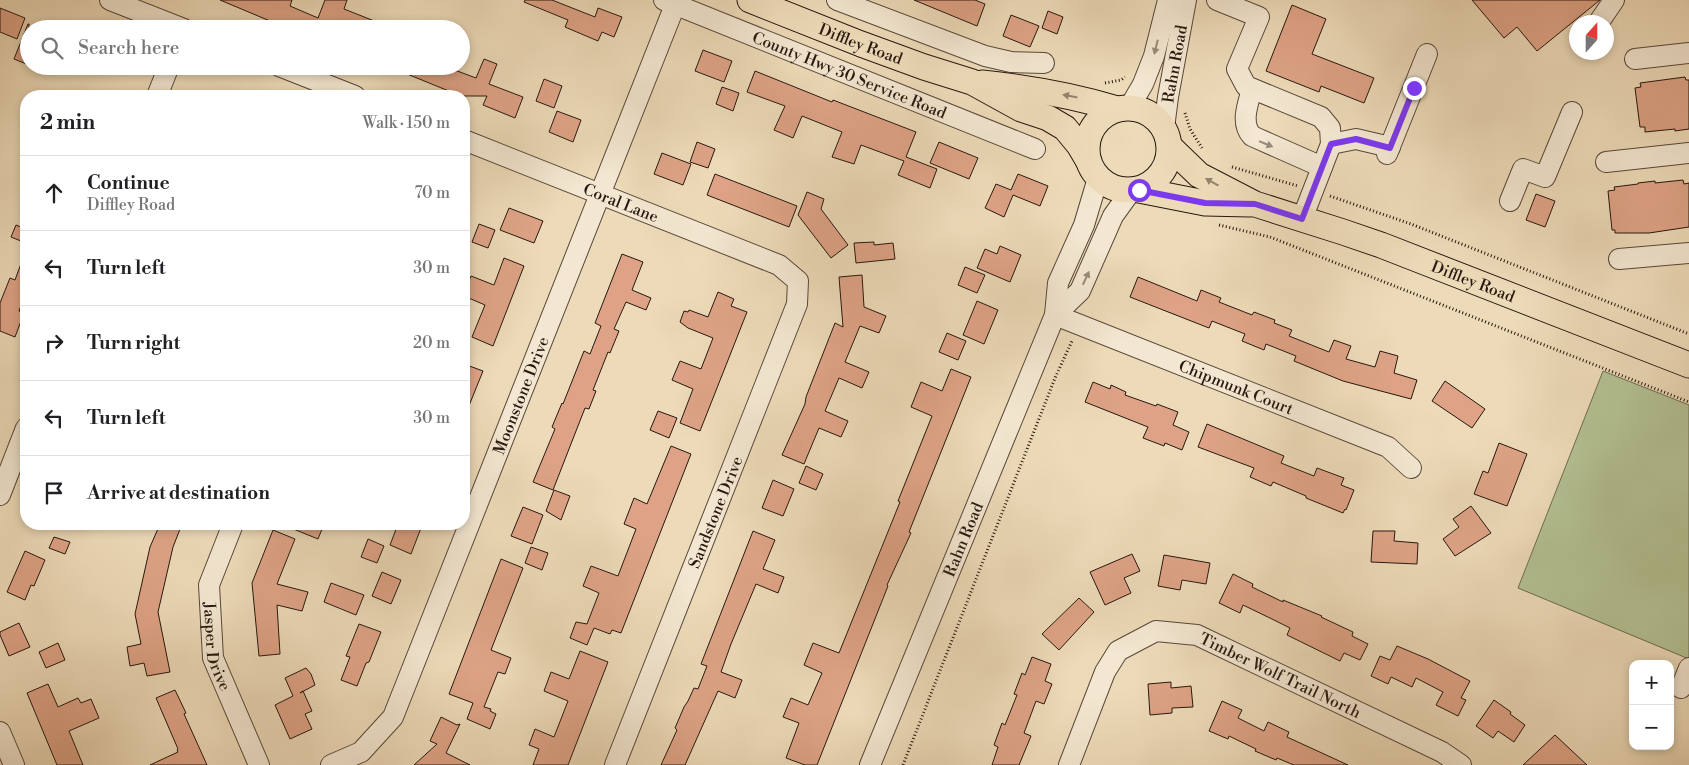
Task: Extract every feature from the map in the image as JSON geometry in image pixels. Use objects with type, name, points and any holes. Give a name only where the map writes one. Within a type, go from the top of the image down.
[{"type":"main road","name":"Diffley Road","points":[[750,0],[870,47],[972,82],[1021,109],[1048,118],[1065,128],[1079,145],[1093,170]]},
{"type":"main road","name":"Diffley Road","points":[[972,82],[1029,88],[1123,109]]},
{"type":"main road","points":[[1123,109],[1143,110],[1155,117],[1167,138],[1168,162],[1162,174],[1152,184],[1135,190],[1108,186],[1093,170],[1087,149],[1089,136],[1095,124],[1105,115],[1123,109]]},
{"type":"main road","name":"Diffley Road","points":[[1167,138],[1199,175],[1255,204],[1381,245],[1689,365]]},
{"type":"main road","name":"Diffley Road","points":[[1135,190],[1205,203],[1255,204]]},
{"type":"street","points":[[110,0],[161,20]]},
{"type":"street","points":[[837,0],[985,56],[1011,62],[1044,64]]},
{"type":"street","name":"Rahn Road","points":[[1123,109],[1145,80],[1154,56],[1168,0]]},
{"type":"street","name":"Rahn Road","points":[[1167,138],[1168,97],[1186,0]]},
{"type":"street","points":[[1217,0],[1259,16],[1238,69],[1246,86],[1321,117],[1330,128],[1331,144],[1302,219]]},
{"type":"street","points":[[1604,15],[1614,0]]},
{"type":"street","name":"County Hwy 30 Service Road","points":[[672,2],[1035,149]]},
{"type":"street","name":"Moonstone Drive","points":[[470,522],[600,194],[672,2]]},
{"type":"street","points":[[1635,59],[1689,53]]},
{"type":"street","points":[[1331,144],[1356,139],[1389,151],[1427,54]]},
{"type":"street","points":[[159,90],[165,75]]},
{"type":"street","points":[[302,75],[340,90]]},
{"type":"street","points":[[1252,88],[1246,114],[1246,126],[1252,136],[1322,167]]},
{"type":"street","points":[[1510,201],[1523,169],[1545,177],[1572,112]]},
{"type":"street","name":"Coral Lane","points":[[470,142],[779,265]]},
{"type":"street","points":[[1606,162],[1689,153]]},
{"type":"street","name":"Rahn Road","points":[[870,765],[1055,315],[1058,284],[1084,225],[1093,170]]},
{"type":"street","name":"Rahn Road","points":[[1055,315],[1080,291],[1113,216],[1135,190]]},
{"type":"street","points":[[1619,259],[1689,252]]},
{"type":"street","name":"Sandstone Drive","points":[[615,765],[797,304],[798,281],[779,265]]},
{"type":"street","name":"Chipmunk Court","points":[[1055,315],[1388,447],[1412,468]]},
{"type":"street","points":[[0,494],[20,443]]},
{"type":"street","name":"Jasper Drive","points":[[231,530],[209,585],[213,658],[259,765]]},
{"type":"street","name":"Moonstone Drive","points":[[331,765],[361,752],[393,717],[467,530]]},
{"type":"street","name":"Timber Wolf Trail North","points":[[1068,765],[1105,672],[1118,651],[1156,632],[1197,635],[1442,752],[1461,765]]},
{"type":"street","points":[[1681,688],[1689,668]]},
{"type":"street","points":[[0,732],[14,765]]},
{"type":"path","points":[[1103,84],[1121,80],[1133,71],[1145,80]]},
{"type":"path","points":[[1185,106],[1185,114],[1190,129],[1205,151]]},
{"type":"path","points":[[1225,164],[1313,190],[1411,224],[1689,334]]},
{"type":"path","points":[[1211,223],[1270,237],[1689,402]]},
{"type":"path","points":[[903,765],[1055,378],[1079,324]]},
{"type":"green space","points":[[1603,371],[1689,405],[1689,659],[1518,588]]},
{"type":"building","points":[[220,0],[292,0],[290,6],[318,18],[325,0],[347,0],[344,9],[372,20],[268,20]]},
{"type":"building","points":[[525,0],[552,0],[595,17],[598,8],[622,17],[614,37],[602,32],[598,41],[565,27],[568,20],[524,2]]},
{"type":"building","points":[[914,0],[975,0],[985,4],[977,26]]},
{"type":"building","points":[[1472,0],[1600,0],[1581,15],[1569,15],[1569,25],[1537,51],[1517,27],[1504,38]]},
{"type":"building","points":[[1292,5],[1326,19],[1312,54],[1374,78],[1364,103],[1321,86],[1319,92],[1266,71]]},
{"type":"building","points":[[0,8],[25,18],[24,20],[20,20],[20,31],[17,39],[0,32]]},
{"type":"building","points":[[1048,11],[1063,17],[1057,34],[1042,28]]},
{"type":"building","points":[[1011,15],[1039,26],[1030,47],[1003,36]]},
{"type":"building","points":[[20,44],[20,61],[14,59]]},
{"type":"building","points":[[703,50],[732,61],[724,82],[695,71]]},
{"type":"building","points":[[484,59],[497,64],[489,84],[523,97],[515,118],[483,105],[487,96],[470,96],[470,90],[446,90],[410,75],[468,75],[476,78]]},
{"type":"building","points":[[755,71],[832,102],[833,100],[916,132],[906,157],[937,169],[930,188],[898,175],[904,161],[861,145],[854,164],[832,157],[842,132],[802,116],[793,138],[774,130],[785,106],[747,92]]},
{"type":"building","points":[[1685,77],[1686,80],[1689,80],[1689,129],[1645,132],[1645,127],[1640,127],[1635,88],[1641,87],[1640,83]]},
{"type":"building","points":[[544,79],[562,86],[554,108],[536,101]]},
{"type":"building","points":[[722,87],[739,93],[733,111],[716,104]]},
{"type":"building","points":[[557,111],[581,120],[573,142],[549,132]]},
{"type":"building","points":[[697,142],[715,149],[708,168],[690,162]]},
{"type":"building","points":[[939,142],[978,158],[969,179],[930,163]]},
{"type":"building","points":[[662,153],[691,164],[683,185],[654,174]]},
{"type":"building","points":[[715,174],[797,206],[789,227],[707,195]]},
{"type":"building","points":[[1018,174],[1048,186],[1040,206],[1013,195],[1004,217],[985,208],[996,184],[1011,190]]},
{"type":"building","points":[[1683,180],[1684,184],[1689,183],[1689,227],[1649,233],[1615,233],[1615,230],[1612,230],[1608,191],[1615,190],[1614,187],[1638,183]]},
{"type":"building","points":[[807,192],[824,199],[821,209],[848,245],[831,258],[798,215]]},
{"type":"building","points":[[1536,194],[1555,201],[1545,227],[1526,220]]},
{"type":"building","points":[[509,208],[543,221],[534,243],[500,230]]},
{"type":"building","points":[[479,224],[495,230],[488,248],[472,242]]},
{"type":"building","points":[[16,225],[20,227],[20,241],[11,237]]},
{"type":"building","points":[[874,242],[874,245],[893,243],[895,259],[856,263],[854,243]]},
{"type":"building","points":[[1000,246],[1021,255],[1010,282],[977,268],[985,249],[997,254]]},
{"type":"building","points":[[622,254],[643,262],[632,290],[651,298],[646,310],[626,302],[614,329],[619,331],[610,353],[608,352],[593,390],[596,391],[589,409],[585,408],[553,490],[533,482],[555,429],[552,427],[584,351],[590,354],[601,326],[595,323]]},
{"type":"building","points":[[504,258],[524,266],[493,346],[472,337],[485,305],[470,299],[470,278],[471,276],[494,285]]},
{"type":"building","points":[[20,266],[20,324],[15,337],[0,331],[0,303],[10,278],[15,280]]},
{"type":"building","points":[[965,267],[985,275],[977,293],[958,285]]},
{"type":"building","points":[[862,275],[864,307],[886,316],[879,333],[860,326],[845,362],[869,372],[862,388],[839,378],[825,411],[848,421],[841,437],[819,428],[804,464],[782,455],[805,404],[835,323],[843,327],[839,277]]},
{"type":"building","points":[[1138,277],[1197,301],[1201,290],[1221,298],[1219,302],[1252,315],[1254,312],[1275,320],[1274,323],[1292,330],[1289,336],[1329,352],[1334,340],[1351,346],[1346,359],[1375,367],[1380,351],[1398,356],[1394,373],[1417,380],[1411,399],[1343,381],[1294,361],[1296,356],[1266,344],[1264,350],[1242,341],[1245,334],[1212,321],[1209,328],[1130,297]]},
{"type":"building","points":[[718,292],[734,299],[731,306],[747,312],[700,431],[680,423],[693,389],[672,380],[680,361],[701,369],[713,338],[688,328],[680,322],[684,311],[688,312],[689,310],[708,317]]},
{"type":"building","points":[[977,301],[998,310],[984,344],[963,335]]},
{"type":"building","points":[[947,333],[966,341],[958,360],[939,352]]},
{"type":"building","points":[[470,366],[483,371],[470,403]]},
{"type":"building","points":[[951,369],[971,377],[909,532],[911,533],[887,585],[817,765],[805,765],[786,758],[799,723],[783,717],[791,698],[808,705],[822,673],[804,665],[813,643],[839,653],[900,502],[898,501],[932,416],[911,407],[921,382],[942,391]]},
{"type":"building","points":[[1445,381],[1485,409],[1472,428],[1432,401]]},
{"type":"building","points":[[1093,382],[1110,389],[1111,385],[1126,392],[1125,395],[1178,412],[1173,425],[1189,432],[1182,450],[1165,443],[1164,446],[1143,438],[1148,427],[1085,402]]},
{"type":"building","points":[[658,411],[677,418],[669,438],[650,430]]},
{"type":"building","points":[[1207,424],[1284,456],[1281,463],[1314,476],[1317,468],[1344,478],[1341,485],[1354,490],[1346,510],[1343,513],[1273,482],[1271,486],[1250,477],[1254,468],[1198,447]]},
{"type":"building","points":[[1499,443],[1527,454],[1507,506],[1474,494],[1483,471],[1488,473]]},
{"type":"building","points":[[671,446],[691,454],[621,633],[612,630],[610,634],[594,628],[587,645],[570,638],[576,622],[587,624],[599,593],[583,586],[591,566],[618,576],[636,529],[624,524],[634,498],[647,504]]},
{"type":"building","points":[[806,466],[823,474],[816,490],[799,483]]},
{"type":"building","points":[[773,480],[794,489],[783,516],[762,508]]},
{"type":"building","points":[[554,490],[570,496],[561,520],[546,511]]},
{"type":"building","points":[[1471,506],[1491,533],[1455,556],[1443,539],[1459,527],[1453,519]]},
{"type":"building","points":[[523,507],[543,515],[532,544],[511,536]]},
{"type":"building","points":[[157,530],[180,530],[173,547],[158,612],[170,672],[147,676],[144,663],[130,666],[127,647],[141,644],[135,614],[150,547]]},
{"type":"building","points":[[273,530],[295,539],[277,584],[308,592],[302,611],[277,605],[280,654],[259,656],[252,583]]},
{"type":"building","points":[[296,530],[322,530],[318,539]]},
{"type":"building","points":[[396,530],[420,530],[411,554],[390,545]]},
{"type":"building","points":[[753,531],[775,540],[763,569],[784,577],[778,593],[756,584],[731,644],[721,672],[742,680],[735,698],[718,691],[685,765],[661,765],[677,730],[675,728],[684,707],[694,688],[698,689],[707,666],[701,664]]},
{"type":"building","points":[[1373,531],[1395,531],[1394,541],[1418,543],[1417,564],[1371,562]]},
{"type":"building","points":[[54,537],[70,542],[65,554],[49,548]]},
{"type":"building","points":[[368,539],[384,546],[377,563],[361,557]]},
{"type":"building","points":[[531,547],[548,553],[542,570],[525,563]]},
{"type":"building","points":[[25,551],[45,560],[34,586],[31,585],[25,600],[7,592]]},
{"type":"building","points":[[1132,554],[1140,571],[1124,578],[1131,593],[1105,605],[1090,572]]},
{"type":"building","points":[[1164,555],[1210,563],[1206,584],[1182,580],[1180,590],[1158,586]]},
{"type":"building","points":[[501,559],[523,568],[491,650],[511,658],[505,674],[498,672],[484,707],[491,709],[490,711],[496,714],[490,729],[467,719],[473,703],[449,694]]},
{"type":"building","points":[[382,572],[401,580],[391,604],[372,596]]},
{"type":"building","points":[[1233,574],[1253,584],[1252,587],[1283,602],[1283,600],[1322,616],[1353,632],[1352,636],[1368,644],[1360,660],[1344,653],[1340,661],[1287,635],[1290,628],[1243,605],[1240,613],[1219,603]]},
{"type":"building","points":[[331,583],[364,595],[356,615],[324,602]]},
{"type":"building","points":[[1079,598],[1094,612],[1059,650],[1042,634]]},
{"type":"building","points":[[19,623],[30,647],[9,656],[0,632]]},
{"type":"building","points":[[359,624],[381,632],[357,686],[341,680],[350,657],[346,656]]},
{"type":"building","points":[[58,643],[65,660],[46,668],[39,652]]},
{"type":"building","points":[[1397,646],[1428,659],[1470,681],[1461,698],[1466,700],[1458,716],[1436,705],[1443,692],[1416,678],[1412,687],[1391,677],[1388,684],[1371,676],[1380,656],[1390,660]]},
{"type":"building","points":[[580,651],[608,662],[568,765],[533,765],[539,749],[529,745],[535,729],[554,737],[568,701],[544,691],[551,672],[569,679]]},
{"type":"building","points":[[1032,657],[1051,664],[1045,681],[1052,684],[1044,704],[1036,701],[1024,733],[1031,736],[1019,765],[992,765],[998,747],[994,745],[1002,723],[1005,725],[1017,695],[1014,694],[1022,673],[1025,675]]},
{"type":"building","points":[[306,668],[311,674],[315,685],[303,691],[312,711],[305,714],[312,729],[290,739],[275,705],[293,696],[285,678]]},
{"type":"building","points":[[1171,682],[1171,688],[1191,686],[1193,707],[1172,708],[1172,713],[1150,715],[1148,684]]},
{"type":"building","points":[[48,684],[58,707],[78,698],[81,703],[91,699],[99,718],[69,731],[83,765],[57,765],[27,693]]},
{"type":"building","points":[[175,690],[207,765],[150,765],[178,752],[156,698]]},
{"type":"building","points":[[1494,700],[1525,725],[1514,742],[1498,731],[1493,738],[1476,726]]},
{"type":"building","points":[[1222,701],[1242,710],[1238,718],[1264,731],[1268,722],[1289,732],[1287,737],[1348,765],[1294,765],[1255,751],[1256,749],[1229,736],[1228,739],[1209,731]]},
{"type":"building","points":[[441,717],[457,725],[460,724],[446,753],[470,765],[414,765],[437,744],[430,741]]},
{"type":"building","points":[[1555,735],[1587,765],[1523,765],[1538,751]]},
{"type":"route","points":[[1139,190],[1205,203],[1255,204],[1302,219],[1331,144],[1356,139],[1390,148],[1414,88]]}]
